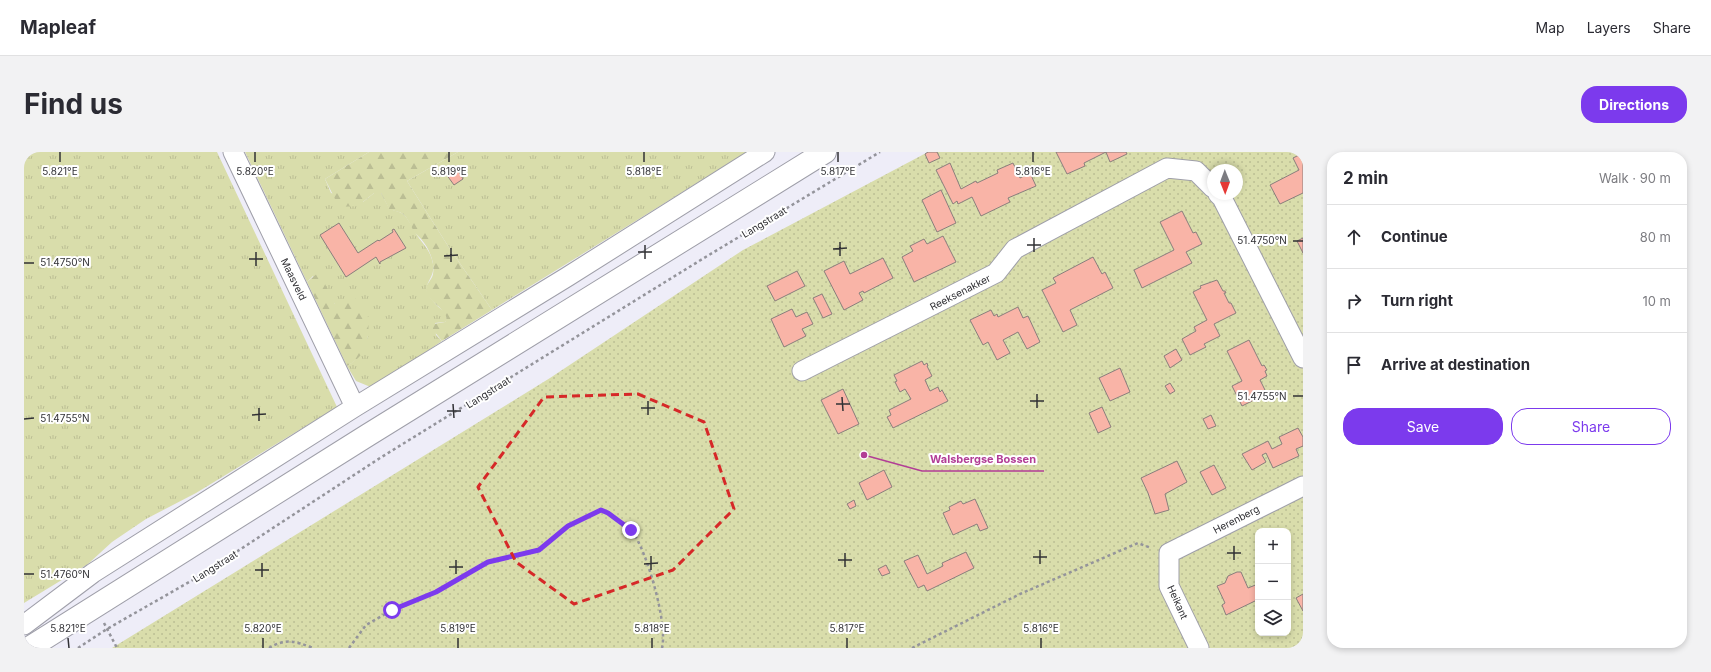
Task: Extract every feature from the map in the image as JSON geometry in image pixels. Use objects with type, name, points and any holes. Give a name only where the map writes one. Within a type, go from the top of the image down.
[{"type":"main road","points":[[28,648],[825,152]]},
{"type":"street","name":"Maasveld","points":[[233,152],[355,407]]},
{"type":"street","points":[[24,625],[93,573],[355,407],[574,273],[765,152]]},
{"type":"street","name":"Reeksenakker","points":[[802,371],[996,273],[1015,249],[1167,168],[1196,171],[1207,182]]},
{"type":"street","points":[[1223,200],[1303,358]]},
{"type":"street","name":"Herenberg","points":[[1169,553],[1303,486]]},
{"type":"street","name":"Heikant","points":[[1169,553],[1169,586],[1199,648]]},
{"type":"path","name":"Langstraat","points":[[78,648],[107,629],[198,577],[387,454],[880,152]]},
{"type":"path","points":[[349,648],[366,625],[392,610],[436,592],[488,562],[539,550],[568,526],[601,510],[608,513],[631,530],[648,566],[662,623],[662,648]]},
{"type":"path","points":[[912,648],[1020,594],[1138,543],[1169,553]]},
{"type":"path","points":[[95,607],[117,648]]},
{"type":"path","points":[[269,648],[280,642],[299,642],[313,648]]},
{"type":"highlighted area","points":[[638,394],[704,422],[734,509],[673,570],[574,604],[516,562],[478,487],[544,397]]},
{"type":"green space","points":[[24,152],[217,152],[337,407],[196,493],[146,519],[112,542],[88,564],[24,603]]},
{"type":"green space","points":[[245,152],[369,152],[325,179],[331,193],[363,202],[374,193],[381,193],[389,208],[403,214],[407,218],[428,250],[432,259],[433,270],[427,290],[428,295],[435,304],[446,312],[447,320],[445,322],[435,323],[436,335],[442,341],[373,388],[356,381],[347,366],[361,353],[368,336],[335,304],[313,276],[307,282]]},
{"type":"green space","points":[[369,152],[458,152],[407,181],[448,246],[492,310],[442,341],[433,330],[433,324],[445,322],[446,315],[429,297],[426,291],[433,274],[431,255],[427,247],[415,233],[403,214],[389,209],[381,193],[374,193],[358,206],[339,207],[325,179]]},
{"type":"green space","points":[[458,152],[747,152],[492,310],[448,246],[407,181]]},
{"type":"green space","points":[[928,152],[1303,152],[1303,648],[112,648],[550,378],[743,250]]},
{"type":"green space","points":[[319,272],[335,304],[352,295],[363,305],[368,315],[368,335],[366,347],[358,358],[347,366],[307,282]]},
{"type":"building","points":[[928,152],[937,152],[940,158],[929,163],[925,154]]},
{"type":"building","points":[[1056,152],[1106,152],[1084,163],[1085,166],[1067,174]]},
{"type":"building","points":[[1106,152],[1126,152],[1127,154],[1110,162]]},
{"type":"building","points":[[1303,153],[1303,193],[1280,204],[1270,185],[1299,170],[1293,158]]},
{"type":"building","points":[[950,163],[961,189],[976,181],[977,183],[998,173],[997,170],[1013,163],[1020,178],[1030,173],[1036,186],[1008,198],[1010,202],[981,216],[972,197],[958,204],[957,201],[953,204],[936,170]]},
{"type":"building","points":[[456,167],[463,179],[454,185],[446,174]]},
{"type":"building","points":[[941,190],[956,223],[937,232],[922,200]]},
{"type":"building","points":[[1182,211],[1193,233],[1196,232],[1202,244],[1186,252],[1192,263],[1142,288],[1134,270],[1174,250],[1160,222]]},
{"type":"building","points":[[339,223],[358,253],[393,232],[392,230],[394,229],[406,248],[380,262],[380,264],[376,257],[346,277],[320,235]]},
{"type":"building","points":[[943,236],[956,262],[914,282],[902,257],[913,251],[910,246],[924,239],[927,244]]},
{"type":"building","points":[[1303,238],[1303,253],[1297,241]]},
{"type":"building","points":[[1093,257],[1102,274],[1105,272],[1113,288],[1070,310],[1077,325],[1063,332],[1042,290],[1056,283],[1053,278]]},
{"type":"building","points":[[883,258],[893,278],[864,293],[863,291],[859,293],[863,300],[844,310],[824,271],[844,261],[850,274]]},
{"type":"building","points":[[797,271],[805,286],[775,301],[767,286]]},
{"type":"building","points":[[1217,280],[1223,291],[1225,291],[1226,293],[1224,293],[1229,303],[1231,303],[1236,313],[1214,324],[1220,336],[1204,344],[1206,347],[1190,355],[1182,339],[1196,331],[1194,327],[1207,320],[1193,292],[1201,288],[1200,286]]},
{"type":"building","points":[[822,294],[832,314],[823,318],[813,298]]},
{"type":"building","points":[[1018,307],[1023,318],[1028,316],[1040,342],[1027,349],[1018,332],[1003,340],[1010,353],[997,360],[988,342],[983,345],[970,320],[991,310],[994,316],[997,314],[998,317]]},
{"type":"building","points":[[792,309],[796,317],[807,312],[813,324],[802,329],[806,336],[784,347],[771,319]]},
{"type":"building","points":[[1249,340],[1262,366],[1264,365],[1267,370],[1265,371],[1267,376],[1260,380],[1265,390],[1262,391],[1264,395],[1242,406],[1232,386],[1242,381],[1227,351]]},
{"type":"building","points":[[1176,349],[1182,360],[1170,368],[1164,356]]},
{"type":"building","points":[[922,361],[924,365],[927,363],[932,376],[925,380],[930,391],[938,387],[940,392],[942,390],[948,401],[893,428],[887,417],[891,415],[889,410],[911,399],[905,389],[900,392],[895,382],[897,381],[894,375]]},
{"type":"building","points":[[1120,368],[1130,392],[1110,401],[1099,378]]},
{"type":"building","points":[[1170,383],[1175,391],[1170,394],[1165,386]]},
{"type":"building","points":[[843,389],[859,424],[838,434],[821,400]]},
{"type":"building","points":[[1102,407],[1111,427],[1098,433],[1089,413]]},
{"type":"building","points":[[1211,415],[1216,426],[1208,429],[1203,419]]},
{"type":"building","points":[[1298,428],[1303,437],[1303,446],[1296,449],[1299,456],[1273,468],[1266,453],[1262,455],[1266,462],[1252,470],[1242,454],[1268,441],[1272,449],[1282,444],[1279,437]]},
{"type":"building","points":[[1177,461],[1187,482],[1165,494],[1169,510],[1155,514],[1141,478]]},
{"type":"building","points":[[1214,465],[1226,488],[1212,495],[1200,472]]},
{"type":"building","points":[[884,470],[892,487],[867,500],[859,483]]},
{"type":"building","points":[[975,499],[988,528],[980,531],[977,524],[953,535],[943,513],[950,510],[949,507],[961,501],[963,504]]},
{"type":"building","points":[[854,500],[856,506],[850,509],[847,504]]},
{"type":"building","points":[[966,552],[974,568],[927,591],[924,585],[918,588],[904,561],[918,555],[927,574],[943,566],[942,563]]},
{"type":"building","points":[[886,565],[890,573],[882,576],[878,569]]},
{"type":"building","points":[[1241,572],[1248,588],[1255,585],[1255,601],[1226,615],[1222,605],[1225,603],[1217,586],[1225,583],[1228,576]]},
{"type":"building","points":[[1303,594],[1303,611],[1296,598]]},
{"type":"place","name":"Walsbergse Bossen","points":[[864,455]]},
{"type":"route","points":[[392,610],[436,592],[488,562],[539,550],[568,526],[601,510],[608,513],[631,530]]}]
